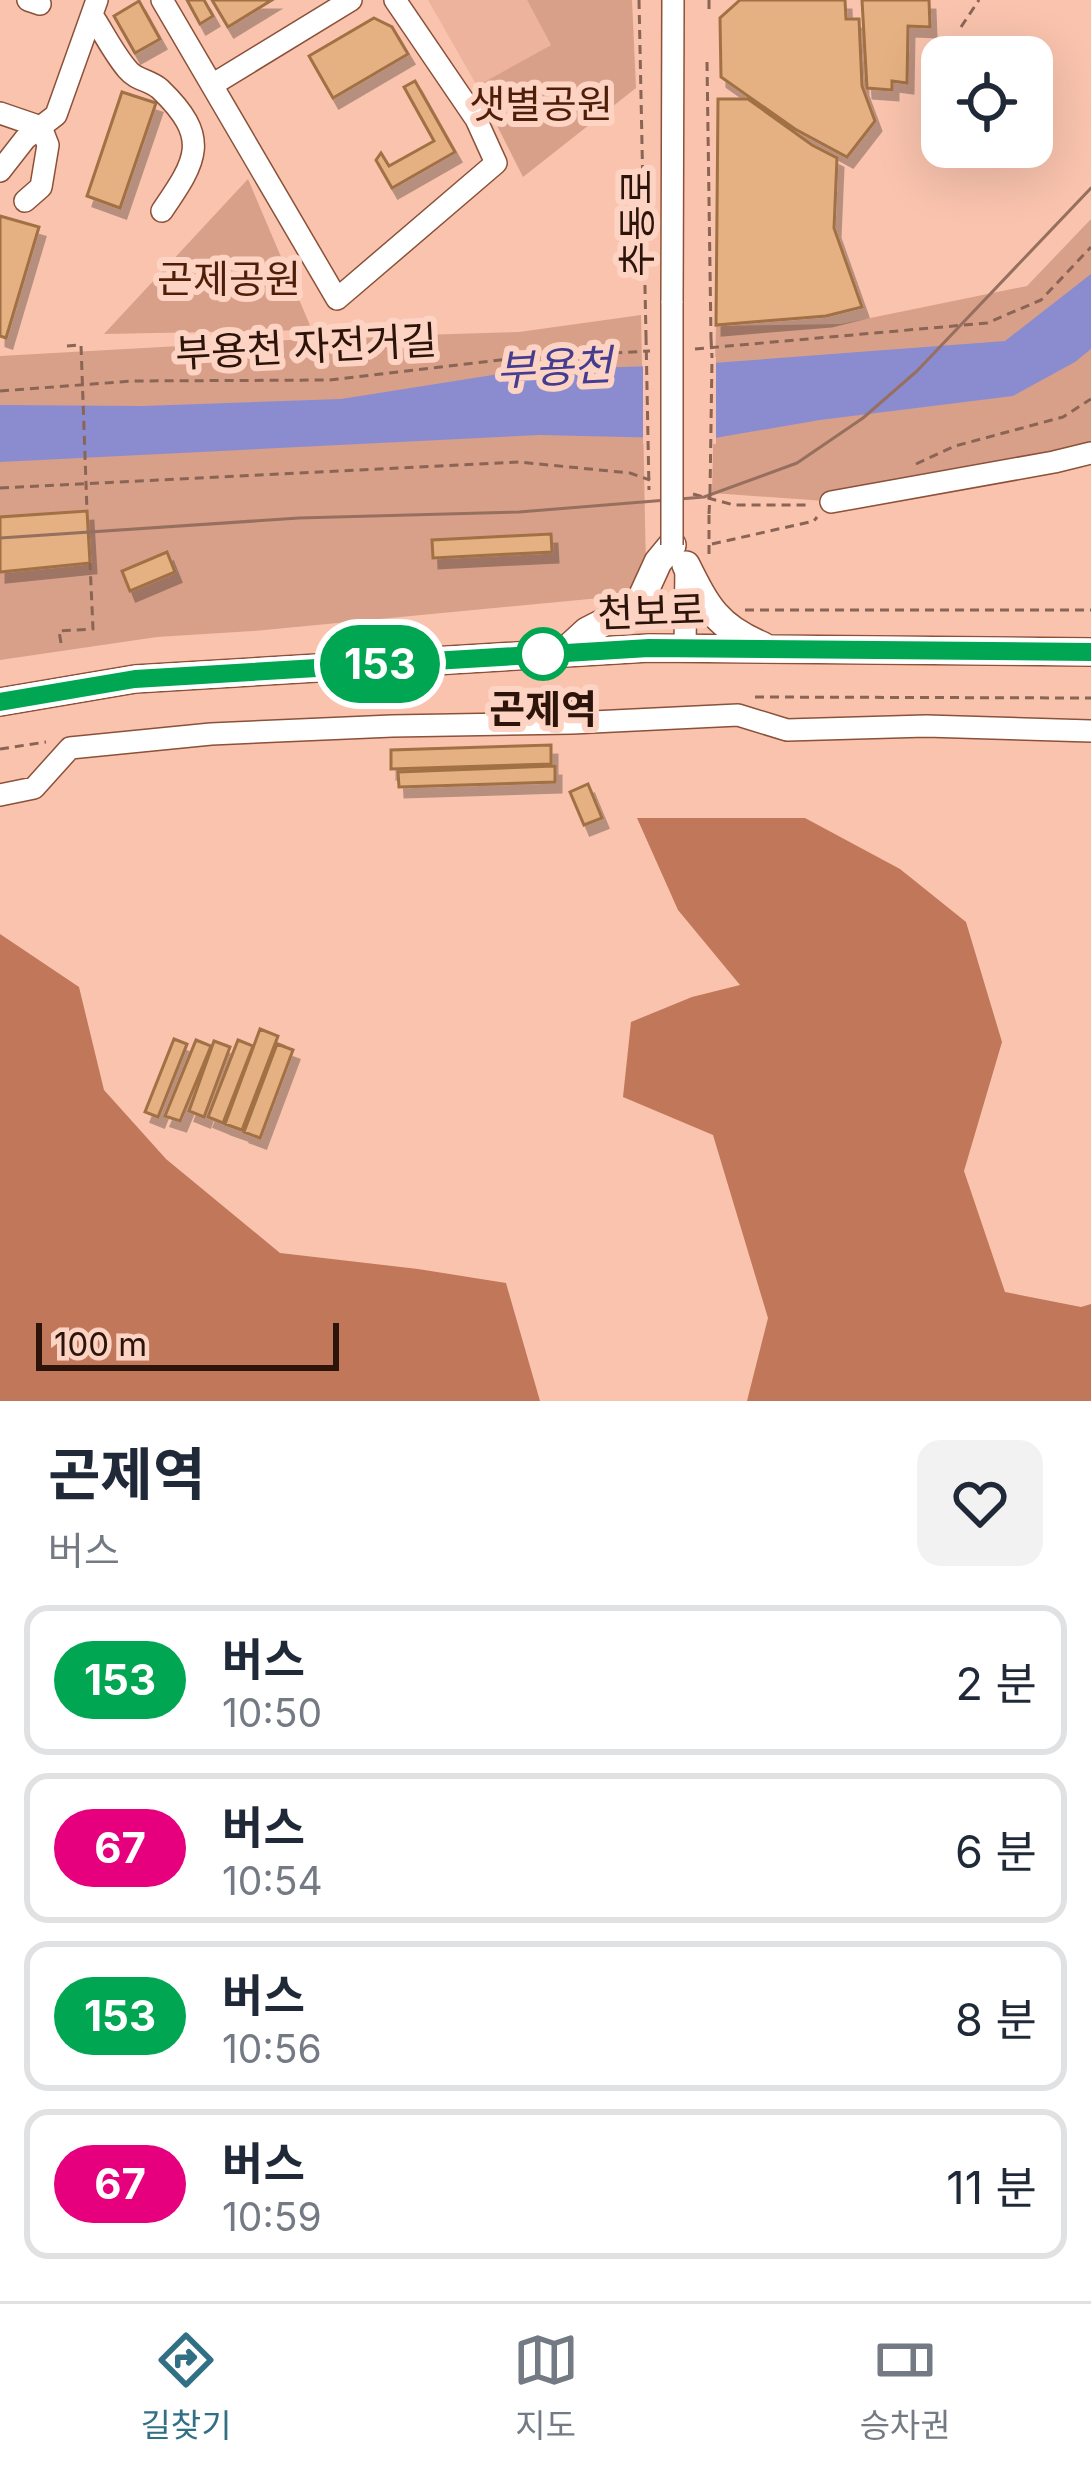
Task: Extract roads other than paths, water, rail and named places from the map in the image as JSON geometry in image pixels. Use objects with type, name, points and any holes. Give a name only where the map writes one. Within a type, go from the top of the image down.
[{"type":"main road","points":[[563,653],[587,631],[632,608],[658,562],[689,556],[704,600],[715,615],[736,635],[767,648]]},
{"type":"main road","name":"천보로","points":[[0,702],[135,679],[563,653],[685,648],[1091,652]]},
{"type":"street","points":[[163,0],[337,299],[496,163],[476,119],[395,0]]},
{"type":"street","points":[[212,86],[351,0]]},
{"type":"street","name":"추동로","points":[[673,0],[672,303],[689,556]]},
{"type":"street","points":[[0,171],[26,139],[56,115],[94,8]]},
{"type":"street","points":[[94,8],[131,75],[156,85],[184,116],[195,148],[191,168],[163,211]]},
{"type":"street","points":[[0,113],[41,127],[48,145],[41,187],[25,200]]},
{"type":"street","points":[[829,504],[1091,453]]},
{"type":"street","points":[[685,648],[689,556]]},
{"type":"street","points":[[0,795],[34,788],[70,748],[211,734],[737,715],[788,730],[926,726],[1091,731]]},
{"type":"water","points":[[1091,274],[1091,349],[1013,396],[709,439],[540,435],[0,462],[0,405],[341,399],[525,370],[686,365],[1005,341]]},
{"type":"tram line","points":[[0,538],[299,518],[519,512],[704,497],[797,463],[863,418],[917,371],[1091,188]]},
{"type":"place","name":"곤제역","points":[[543,654]]},
{"type":"park label","name":"샛별공원","points":[[541,103]]},
{"type":"park label","name":"곤제공원","points":[[229,278]]},
{"type":"water label","name":"부용천","points":[[554,367]]}]
